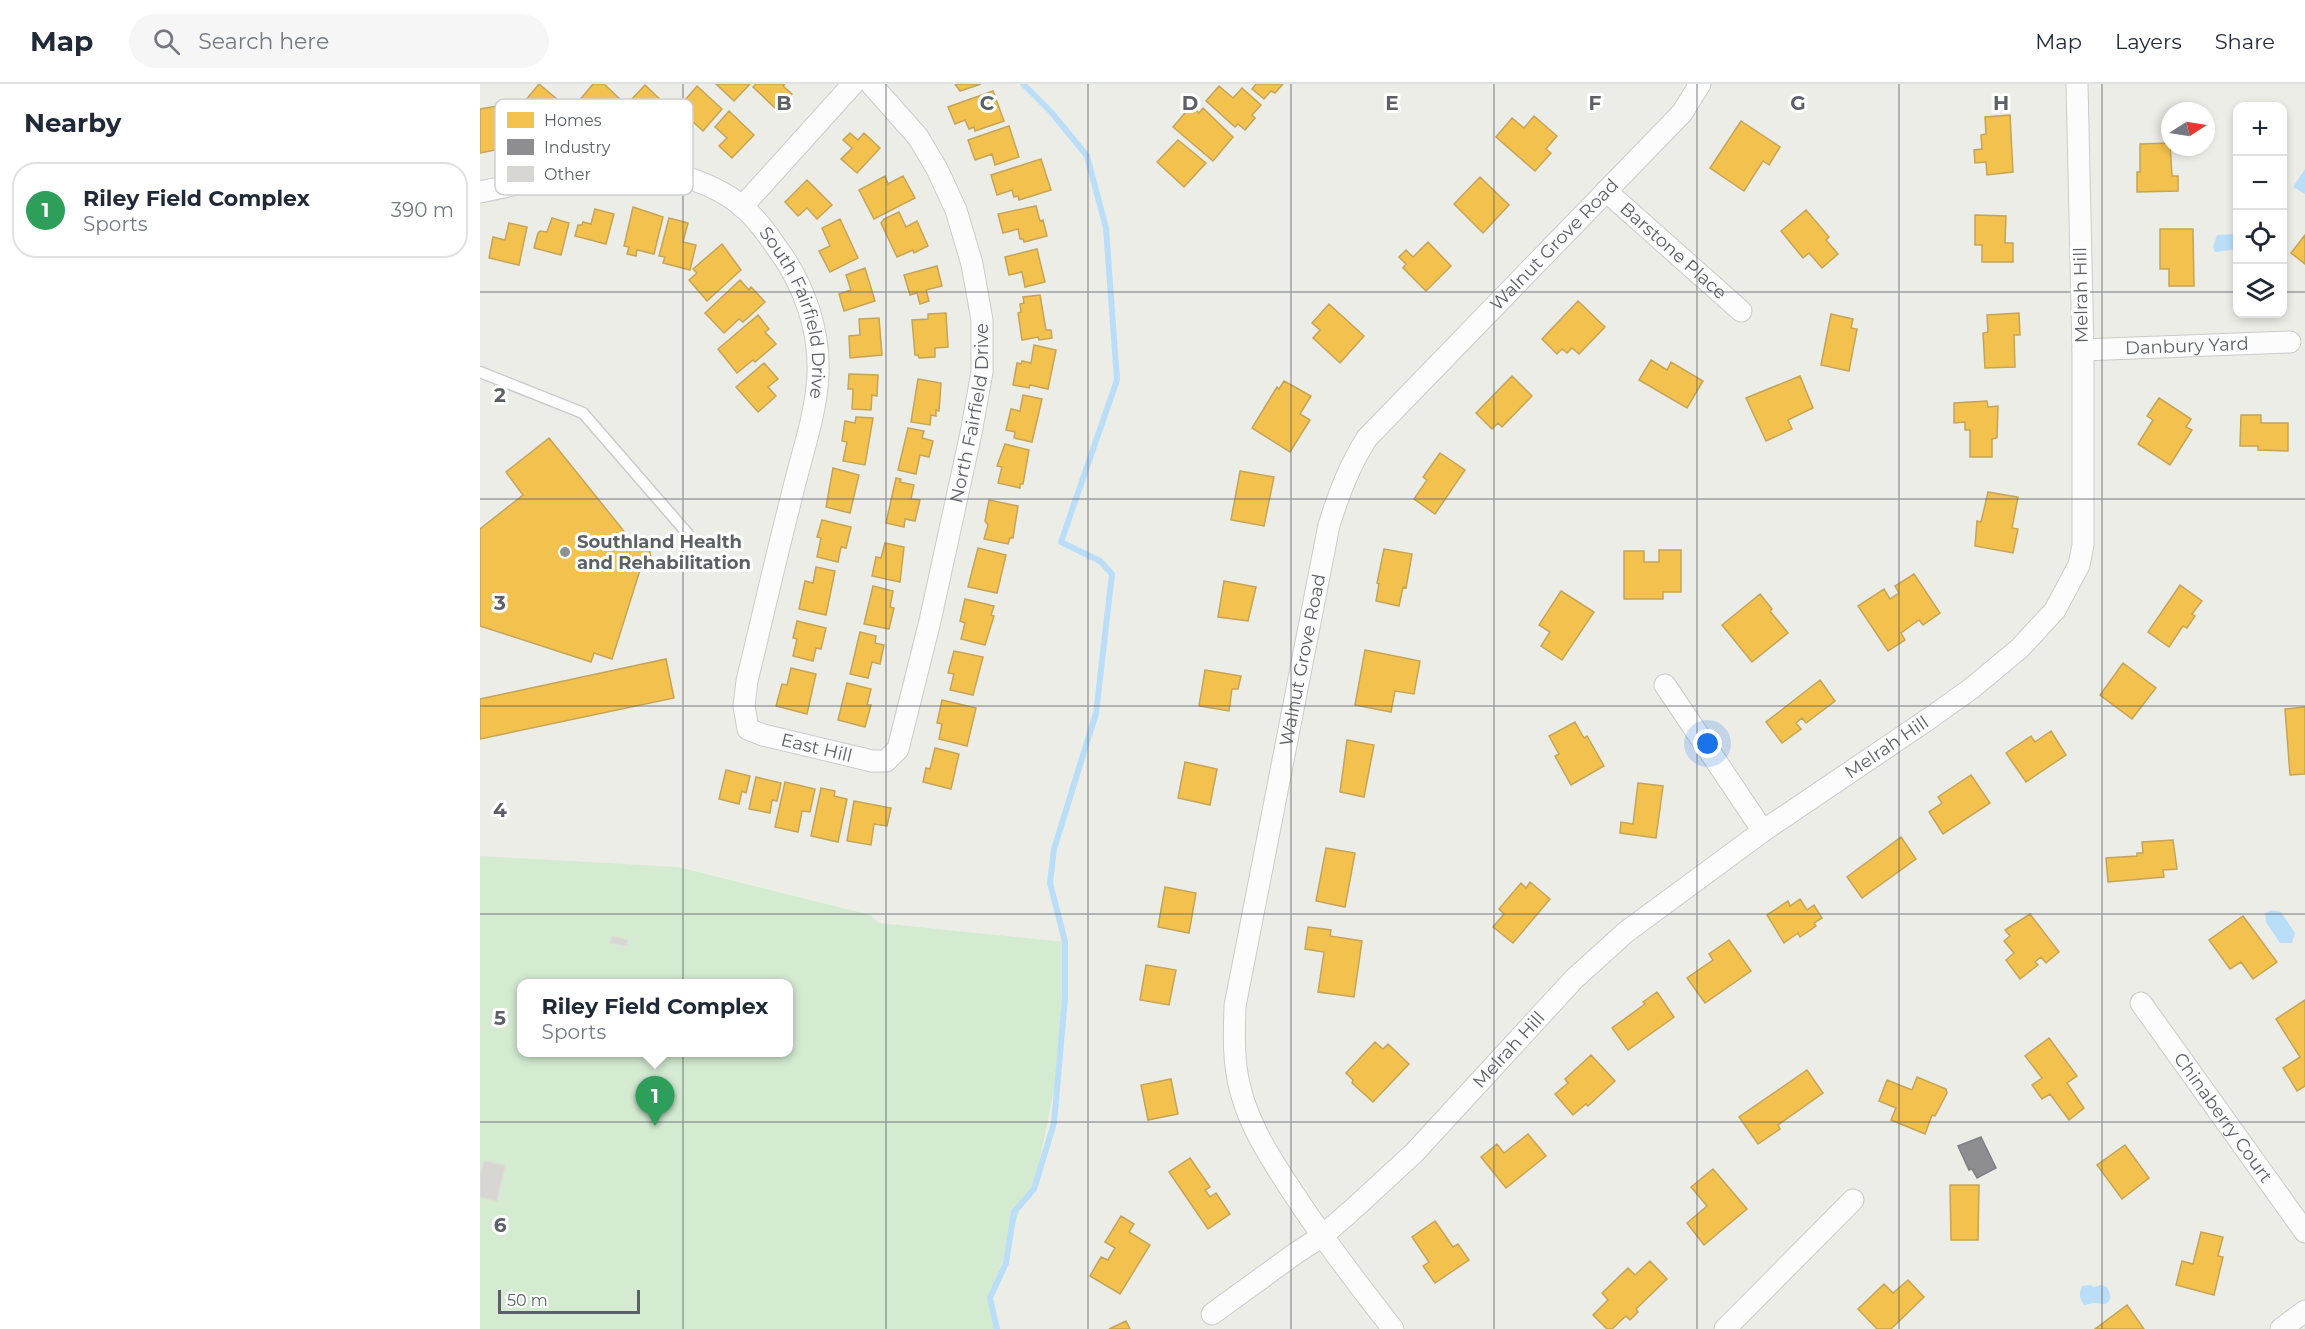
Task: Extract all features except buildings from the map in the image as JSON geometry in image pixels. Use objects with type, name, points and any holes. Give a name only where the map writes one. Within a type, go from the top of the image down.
[{"type":"street","points":[[742,207],[853,84]]},
{"type":"street","name":"North Fairfield Drive","points":[[871,84],[918,137],[938,170],[956,210],[972,264],[982,320],[982,372],[965,465],[898,749],[886,760]]},
{"type":"street","name":"Walnut Grove Road","points":[[1393,1329],[1322,1237],[1263,1146],[1247,1109],[1236,1071],[1235,1006],[1329,525],[1342,484],[1353,459],[1366,438],[1682,112],[1700,84]]},
{"type":"street","name":"Melrah Hill","points":[[1212,1314],[1296,1253],[1322,1237],[1414,1153],[1574,979],[1626,932],[1763,831],[1887,749],[1972,688],[2020,648],[2055,610],[2079,565],[2083,545],[2083,350],[2077,84]]},
{"type":"street","name":"South Fairfield Drive","points":[[693,181],[708,186],[742,207],[761,225],[790,265],[808,304],[817,343],[818,376],[809,427],[747,681],[744,706],[748,729]]},
{"type":"street","name":"South Fairfield Drive","points":[[480,192],[495,189]]},
{"type":"street","name":"Barstone Place","points":[[1606,191],[1741,311]]},
{"type":"street","name":"Danbury Yard","points":[[2083,350],[2290,342]]},
{"type":"street","points":[[1665,685],[1763,831]]},
{"type":"street","name":"East Hill","points":[[748,729],[763,735],[872,761],[886,760]]},
{"type":"street","name":"Chinaberry Court","points":[[2141,1003],[2305,1232]]},
{"type":"street","points":[[1725,1329],[1853,1200]]},
{"type":"street","points":[[2281,1329],[2305,1311]]},
{"type":"lane","points":[[480,372],[583,412],[688,534]]},
{"type":"green space","points":[[480,856],[678,867],[871,915],[879,923],[1065,942],[1059,1065],[1034,1189],[1022,1203],[990,1298],[996,1329],[480,1329]]},
{"type":"water","points":[[2305,169],[2305,194],[2293,187]]},
{"type":"water","points":[[2233,234],[2233,250],[2215,252],[2213,247],[2217,235]]},
{"type":"water","points":[[2271,910],[2281,912],[2295,933],[2292,943],[2280,943],[2266,922],[2265,913]]},
{"type":"water","points":[[2082,1286],[2107,1287],[2110,1300],[2106,1304],[2084,1305],[2080,1298],[2081,1289]]},
{"type":"waterway","points":[[997,1329],[990,1298],[1006,1263],[1014,1212],[1034,1189],[1054,1123],[1065,998],[1065,942],[1050,883],[1054,849],[1096,713],[1112,574],[1100,561],[1061,542],[1117,380],[1106,228],[1087,156],[1052,113],[1023,84]]},
{"type":"place","name":"Southland Health and Rehabilitation","points":[[565,552]]},
{"type":"place","name":"Riley Field Complex","points":[[655,1126]]}]
